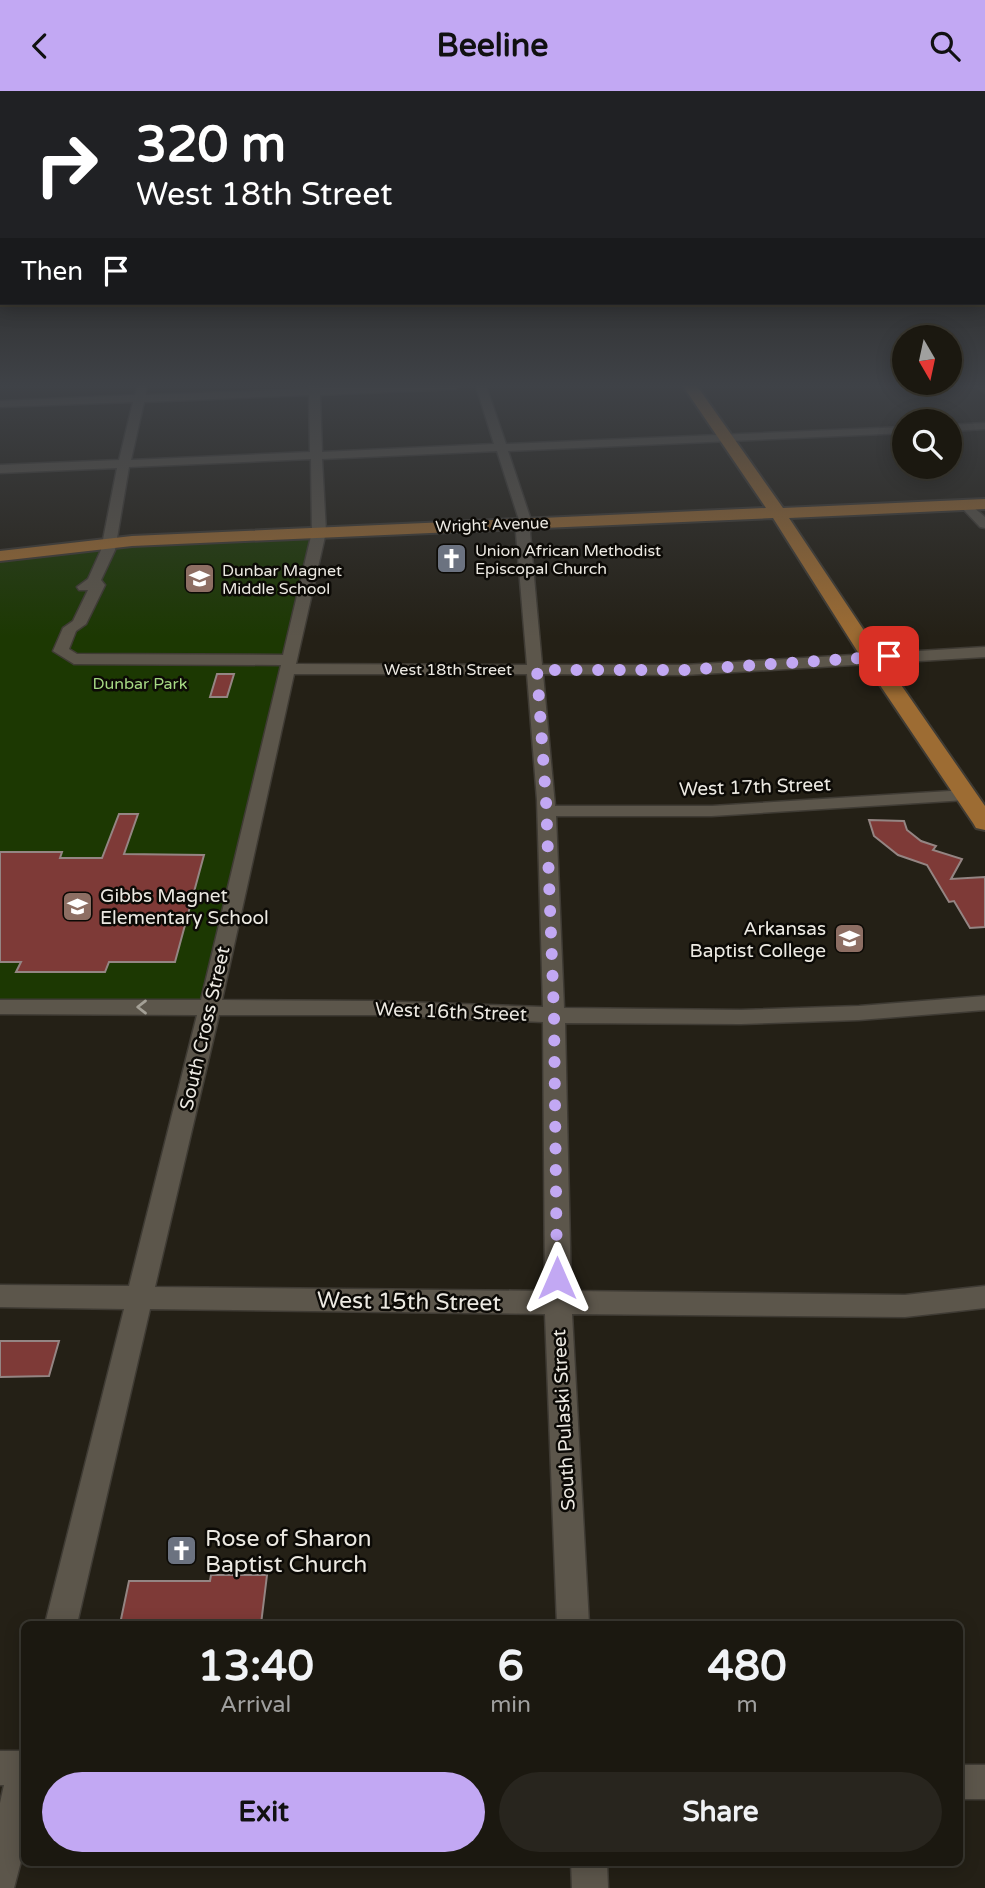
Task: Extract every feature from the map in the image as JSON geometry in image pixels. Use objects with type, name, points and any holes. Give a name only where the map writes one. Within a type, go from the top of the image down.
[{"type":"main road","points":[[747,470],[985,823]]},
{"type":"main road","name":"Wright Avenue","points":[[0,556],[109,543],[985,504]]},
{"type":"street","points":[[109,543],[122,470]]},
{"type":"street","name":"South Cross Street","points":[[62,1621],[210,1006],[319,532],[317,470]]},
{"type":"street","name":"South Pulaski Street","points":[[508,470],[526,523],[523,533],[537,670],[545,811],[554,1015],[558,1304],[573,1621]]},
{"type":"street","points":[[966,505],[985,524]]},
{"type":"street","name":"West 18th Street","points":[[109,543],[94,581],[97,585],[79,624],[70,628],[61,651],[74,659],[537,670],[685,670],[985,652]]},
{"type":"street","name":"West 17th Street","points":[[545,811],[712,811],[966,796]]},
{"type":"street","name":"West 16th Street","points":[[0,1007],[210,1006],[554,1015],[806,1016],[985,1003]]},
{"type":"street","name":"West 15th Street","points":[[0,1296],[905,1306],[985,1297]]},
{"type":"street","points":[[0,1768],[21,1768]]},
{"type":"street","points":[[963,1782],[985,1782]]},
{"type":"street","points":[[0,1878],[21,1788]]},
{"type":"street","points":[[589,1866],[590,1888]]},
{"type":"green space","name":"Dunbar Park","points":[[319,532],[210,1006],[0,1006],[0,556],[109,543]]},
{"type":"building","points":[[217,674],[234,674],[227,697],[210,697]]},
{"type":"building","points":[[119,814],[138,814],[124,854],[204,855],[175,962],[109,962],[105,972],[16,972],[21,962],[0,962],[0,852],[62,852],[60,858],[102,858]]},
{"type":"building","points":[[869,820],[904,821],[907,830],[921,841],[936,846],[933,850],[962,859],[951,879],[985,877],[985,927],[970,928],[954,901],[949,902],[927,865],[898,855],[874,836]]},
{"type":"building","points":[[0,1341],[59,1341],[49,1376],[0,1377]]},
{"type":"building","points":[[211,1575],[267,1575],[261,1621],[121,1621],[129,1581],[210,1581]]},
{"type":"place","name":"Union African Methodist Episcopal Church","points":[[452,559]]},
{"type":"place","name":"Dunbar Magnet Middle School","points":[[199,579]]},
{"type":"place","name":"Gibbs Magnet Elementary School","points":[[77,906]]},
{"type":"place","name":"Arkansas Baptist College","points":[[849,939]]},
{"type":"place","name":"Rose of Sharon Baptist Church","points":[[182,1551]]},
{"type":"route","points":[[557,1278],[554,1015],[546,800],[537,670],[685,670],[889,656]]}]
